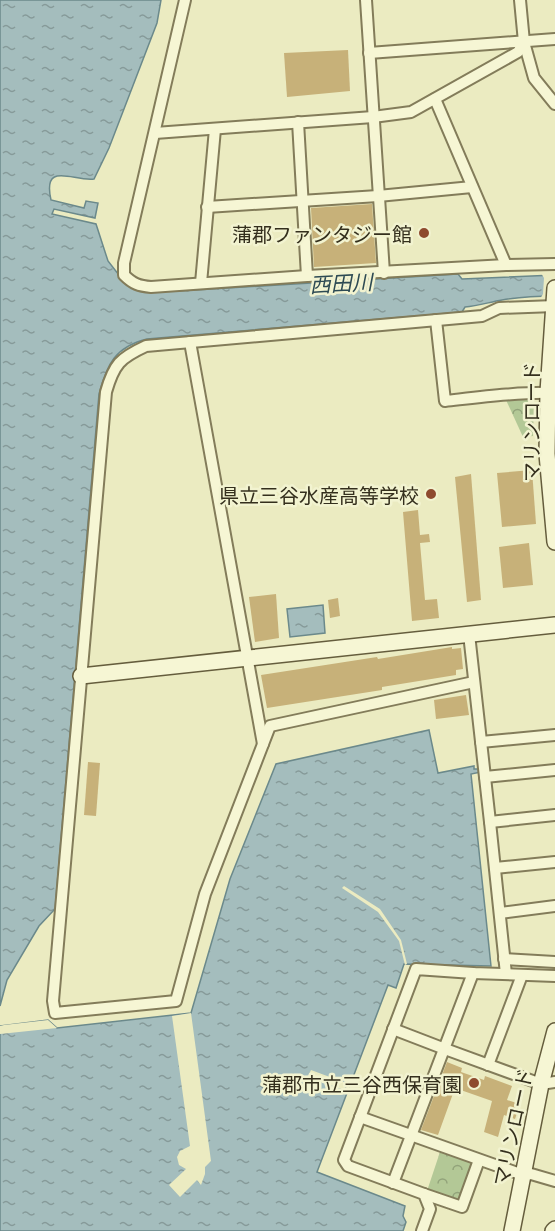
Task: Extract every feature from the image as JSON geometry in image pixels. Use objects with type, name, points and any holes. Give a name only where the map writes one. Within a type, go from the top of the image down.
[{"type":"street","points":[[185,0],[125,255],[124,275],[132,283],[151,287],[307,276],[555,264]]},
{"type":"street","points":[[366,0],[384,273]]},
{"type":"street","points":[[520,0],[524,42],[534,78],[555,104]]},
{"type":"street","points":[[369,53],[555,39]]},
{"type":"street","points":[[154,133],[373,117],[411,112],[518,52],[524,42]]},
{"type":"street","points":[[435,99],[506,265]]},
{"type":"street","points":[[298,123],[307,276]]},
{"type":"street","points":[[201,283],[215,129]]},
{"type":"street","points":[[207,207],[378,196],[472,187]]},
{"type":"street","name":"マリンロード","points":[[555,288],[552,392],[547,454],[555,542]]},
{"type":"street","points":[[474,682],[270,726],[205,894],[176,1001],[55,1013],[53,1001],[106,392],[111,374],[119,362],[146,346],[482,316],[499,308],[554,305]]},
{"type":"street","points":[[436,320],[445,401],[552,392]]},
{"type":"street","points":[[190,342],[263,747]]},
{"type":"street","points":[[81,676],[555,625]]},
{"type":"street","points":[[469,634],[506,974]]},
{"type":"street","points":[[481,742],[555,735]]},
{"type":"street","points":[[485,777],[555,770]]},
{"type":"street","points":[[490,822],[555,815]]},
{"type":"street","points":[[495,868],[555,862]]},
{"type":"street","points":[[500,913],[555,906]]},
{"type":"street","points":[[504,959],[555,962]]},
{"type":"street","points":[[479,1160],[462,1207],[348,1166],[344,1160],[416,969],[555,976]]},
{"type":"street","points":[[393,1183],[473,973]]},
{"type":"street","points":[[488,1065],[522,975]]},
{"type":"street","points":[[393,1029],[488,1065],[548,1083]]},
{"type":"street","name":"マリンロード","points":[[512,1231],[523,1175],[548,1083],[555,1031]]},
{"type":"street","points":[[360,1117],[523,1175],[531,1174],[555,1181]]},
{"type":"street","points":[[422,1231],[429,1209],[424,1194]]},
{"type":"green space","points":[[534,397],[533,436],[523,437],[506,400]]},
{"type":"green space","points":[[441,1149],[476,1161],[462,1203],[427,1191]]},
{"type":"water","name":"西田川","points":[[0,0],[161,0],[157,23],[109,148],[94,179],[55,177],[51,180],[49,188],[51,200],[84,208],[86,201],[98,203],[95,218],[54,209],[52,214],[96,224],[108,261],[122,279],[133,288],[142,291],[178,291],[458,274],[462,279],[555,275],[555,296],[502,300],[465,307],[462,312],[147,339],[127,347],[114,358],[105,374],[99,394],[55,909],[39,926],[7,980],[0,1006]]},
{"type":"water","points":[[323,605],[325,633],[290,637],[287,609]]},
{"type":"water","points":[[429,730],[438,773],[474,766],[474,769],[480,769],[481,772],[471,774],[491,966],[404,964],[396,988],[388,985],[317,1172],[405,1206],[403,1216],[406,1222],[403,1231],[0,1231],[0,1026],[48,1020],[57,1028],[191,1013],[230,879],[276,764]]},
{"type":"pier","points":[[555,272],[555,299],[540,299],[543,294],[544,278],[541,273]]},
{"type":"pier","points":[[344,886],[380,909],[401,940],[407,964],[405,965],[399,941],[378,912],[342,888]]},
{"type":"pier","points":[[191,1013],[211,1161],[205,1167],[201,1185],[197,1180],[180,1197],[169,1185],[186,1169],[179,1165],[177,1157],[180,1151],[190,1146],[172,1016]]},
{"type":"pier","points":[[48,1020],[57,1028],[0,1034],[0,1026]]},
{"type":"pier","points":[[311,1070],[346,1083],[350,1087],[349,1089],[345,1087],[344,1090],[308,1076]]},
{"type":"building","points":[[348,50],[350,91],[287,97],[284,53]]},
{"type":"building","points":[[372,204],[376,263],[314,267],[311,208]]},
{"type":"building","points":[[532,470],[536,524],[502,527],[497,473]]},
{"type":"building","points":[[471,474],[481,600],[467,602],[455,477]]},
{"type":"building","points":[[418,510],[420,535],[429,534],[430,542],[420,543],[425,600],[437,599],[439,618],[412,621],[403,512]]},
{"type":"building","points":[[529,543],[533,585],[503,588],[499,547]]},
{"type":"building","points":[[276,594],[279,638],[255,642],[249,597]]},
{"type":"building","points":[[338,598],[340,616],[330,618],[328,600]]},
{"type":"building","points":[[452,647],[452,649],[461,648],[463,669],[456,670],[456,675],[382,687],[382,690],[267,708],[261,675]]},
{"type":"building","points":[[466,695],[469,715],[436,719],[434,700]]},
{"type":"building","points":[[88,762],[100,763],[96,816],[84,815]]},
{"type":"building","points":[[447,1062],[462,1068],[461,1072],[484,1080],[485,1076],[512,1086],[507,1100],[520,1104],[515,1119],[504,1115],[498,1137],[484,1132],[492,1101],[455,1088],[438,1135],[421,1130]]},
{"type":"place","name":"蒲郡ファンタジー館","points":[[424,233]]},
{"type":"place","name":"県立三谷水産高等学校","points":[[431,494]]},
{"type":"place","name":"蒲郡市立三谷西保育園","points":[[474,1083]]}]
